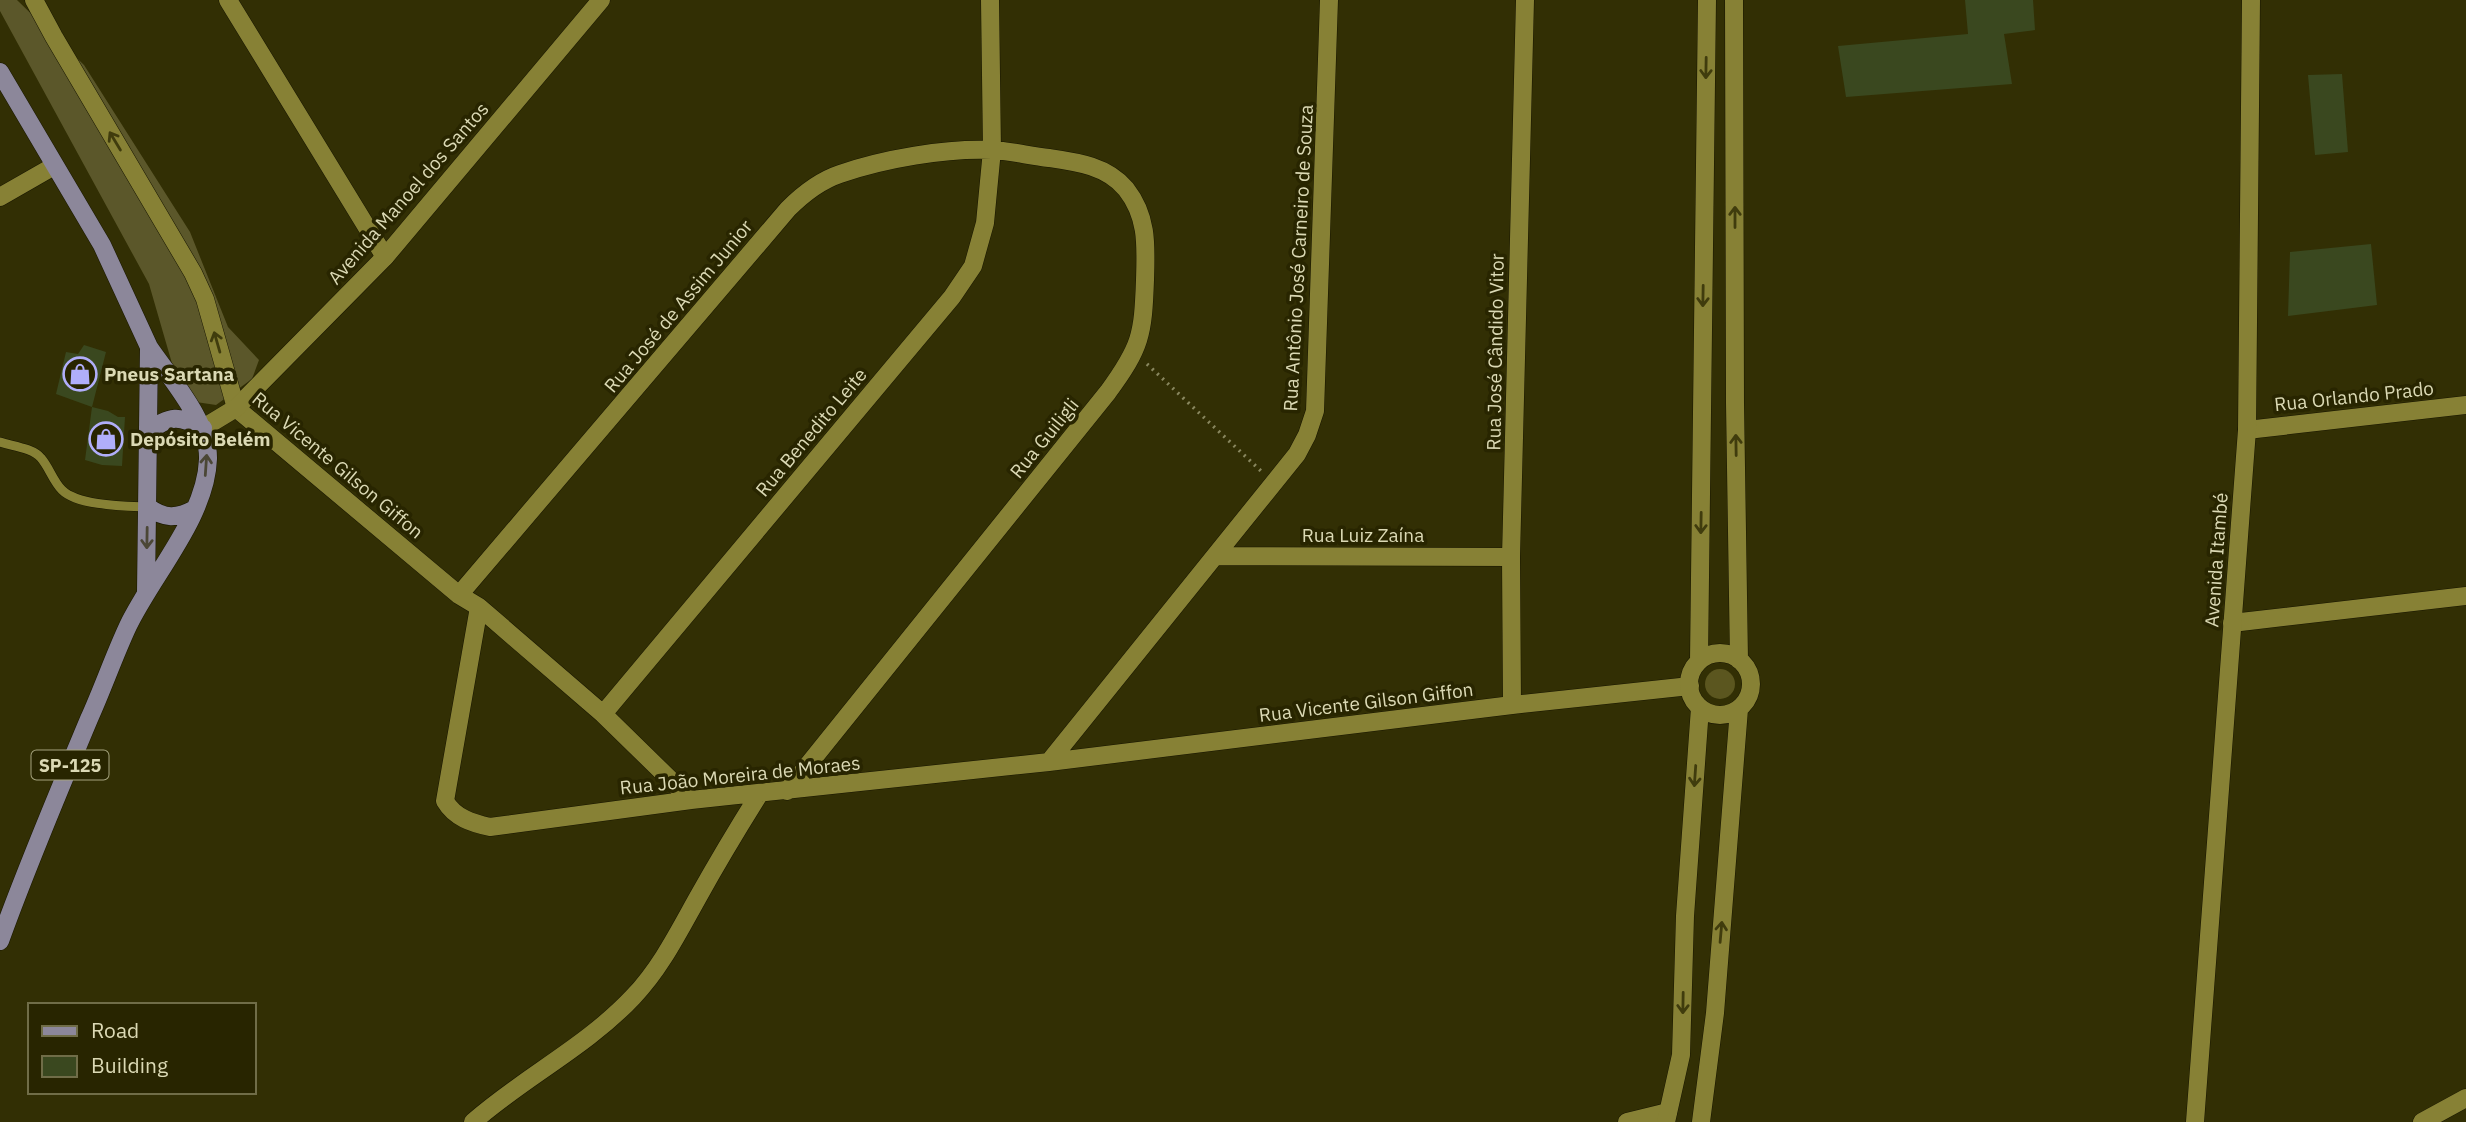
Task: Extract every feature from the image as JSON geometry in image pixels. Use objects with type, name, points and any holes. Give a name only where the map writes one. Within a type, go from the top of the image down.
[{"type":"main road","name":"SP-125","points":[[0,72],[102,245],[149,347],[146,592],[128,626],[44,825],[0,942]]},
{"type":"main road","points":[[146,592],[195,509],[205,479],[208,457],[203,428],[149,347]]},
{"type":"main road","points":[[148,432],[172,418],[184,418],[203,428]]},
{"type":"main road","points":[[148,507],[158,514],[172,518],[195,509]]},
{"type":"street","name":"Rua Vicente Gilson Giffon","points":[[34,0],[193,273],[205,299],[236,408],[459,595],[478,607],[603,714],[691,800]]},
{"type":"street","points":[[228,0],[385,257]]},
{"type":"street","name":"Avenida Manoel dos Santos","points":[[203,428],[236,408],[385,257],[601,0]]},
{"type":"street","name":"Rua Benedito Leite","points":[[603,714],[952,297],[973,266],[985,223],[992,150],[990,0]]},
{"type":"street","name":"Rua Antônio José Carneiro de Souza","points":[[1049,762],[1297,454],[1307,435],[1315,411],[1329,0]]},
{"type":"street","name":"Rua José Cândido Vitor","points":[[1512,705],[1511,557],[1525,0]]},
{"type":"street","points":[[1699,660],[1707,0]]},
{"type":"street","points":[[1734,0],[1739,660]]},
{"type":"street","name":"Avenida Itambé","points":[[2195,1122],[2246,430],[2251,0]]},
{"type":"street","name":"Rua Guiligli","points":[[787,791],[1108,392],[1135,352],[1144,322],[1146,239],[1141,213],[1124,188],[1105,172],[1082,163],[992,150]]},
{"type":"street","name":"Rua José de Assim Junior","points":[[459,595],[779,219],[807,190],[839,174],[875,165],[950,152],[992,150]]},
{"type":"street","points":[[0,197],[54,166]]},
{"type":"street","name":"Rua Orlando Prado","points":[[2246,430],[2466,405]]},
{"type":"street","name":"Rua Luiz Zaína","points":[[1216,556],[1511,557]]},
{"type":"street","points":[[2232,623],[2466,597]]},
{"type":"street","name":"Rua João Moreira de Moraes","points":[[478,607],[445,801],[460,817],[475,824],[490,827],[691,800],[1049,762]]},
{"type":"street","points":[[1722,653],[1739,660],[1748,670],[1751,680],[1751,691],[1746,701],[1739,709],[1729,714],[1719,715],[1700,708],[1694,701],[1690,686],[1691,672],[1699,660],[1722,653]]},
{"type":"street","name":"Rua Vicente Gilson Giffon","points":[[1049,762],[1690,686]]},
{"type":"street","points":[[1627,1122],[1667,1117],[1681,1055],[1685,916],[1700,708]]},
{"type":"street","points":[[1701,1122],[1715,1013],[1739,709]]},
{"type":"street","points":[[473,1122],[498,1100],[600,1030],[634,996],[664,957],[732,836],[760,793]]},
{"type":"street","points":[[2422,1122],[2466,1098]]},
{"type":"lane","points":[[0,442],[34,452],[62,490],[78,499],[148,507]]},
{"type":"path","points":[[1135,352],[1273,483]]},
{"type":"shaded area","points":[[0,0],[17,0],[84,65],[190,232],[228,327],[259,360],[252,379],[216,405],[196,402],[180,391],[149,284],[0,11]]},
{"type":"shaded area","points":[[1720,669],[1731,673],[1735,684],[1731,695],[1720,699],[1709,695],[1705,684],[1709,673]]},
{"type":"building","points":[[1965,0],[2033,0],[2035,30],[2004,34],[2012,84],[1846,97],[1838,46],[1968,34]]},
{"type":"building","points":[[2342,74],[2348,152],[2315,155],[2308,75]]},
{"type":"building","points":[[2371,244],[2377,305],[2288,316],[2290,252]]},
{"type":"building","name":"Pneus Sartana","points":[[84,345],[106,352],[92,407],[56,394],[66,352],[78,354]]},
{"type":"building","name":"Depósito Belém","points":[[92,407],[125,417],[122,466],[102,465],[85,460]]},
{"type":"place","name":"Pneus Sartana","points":[[80,374]]},
{"type":"place","name":"Depósito Belém","points":[[106,439]]}]
